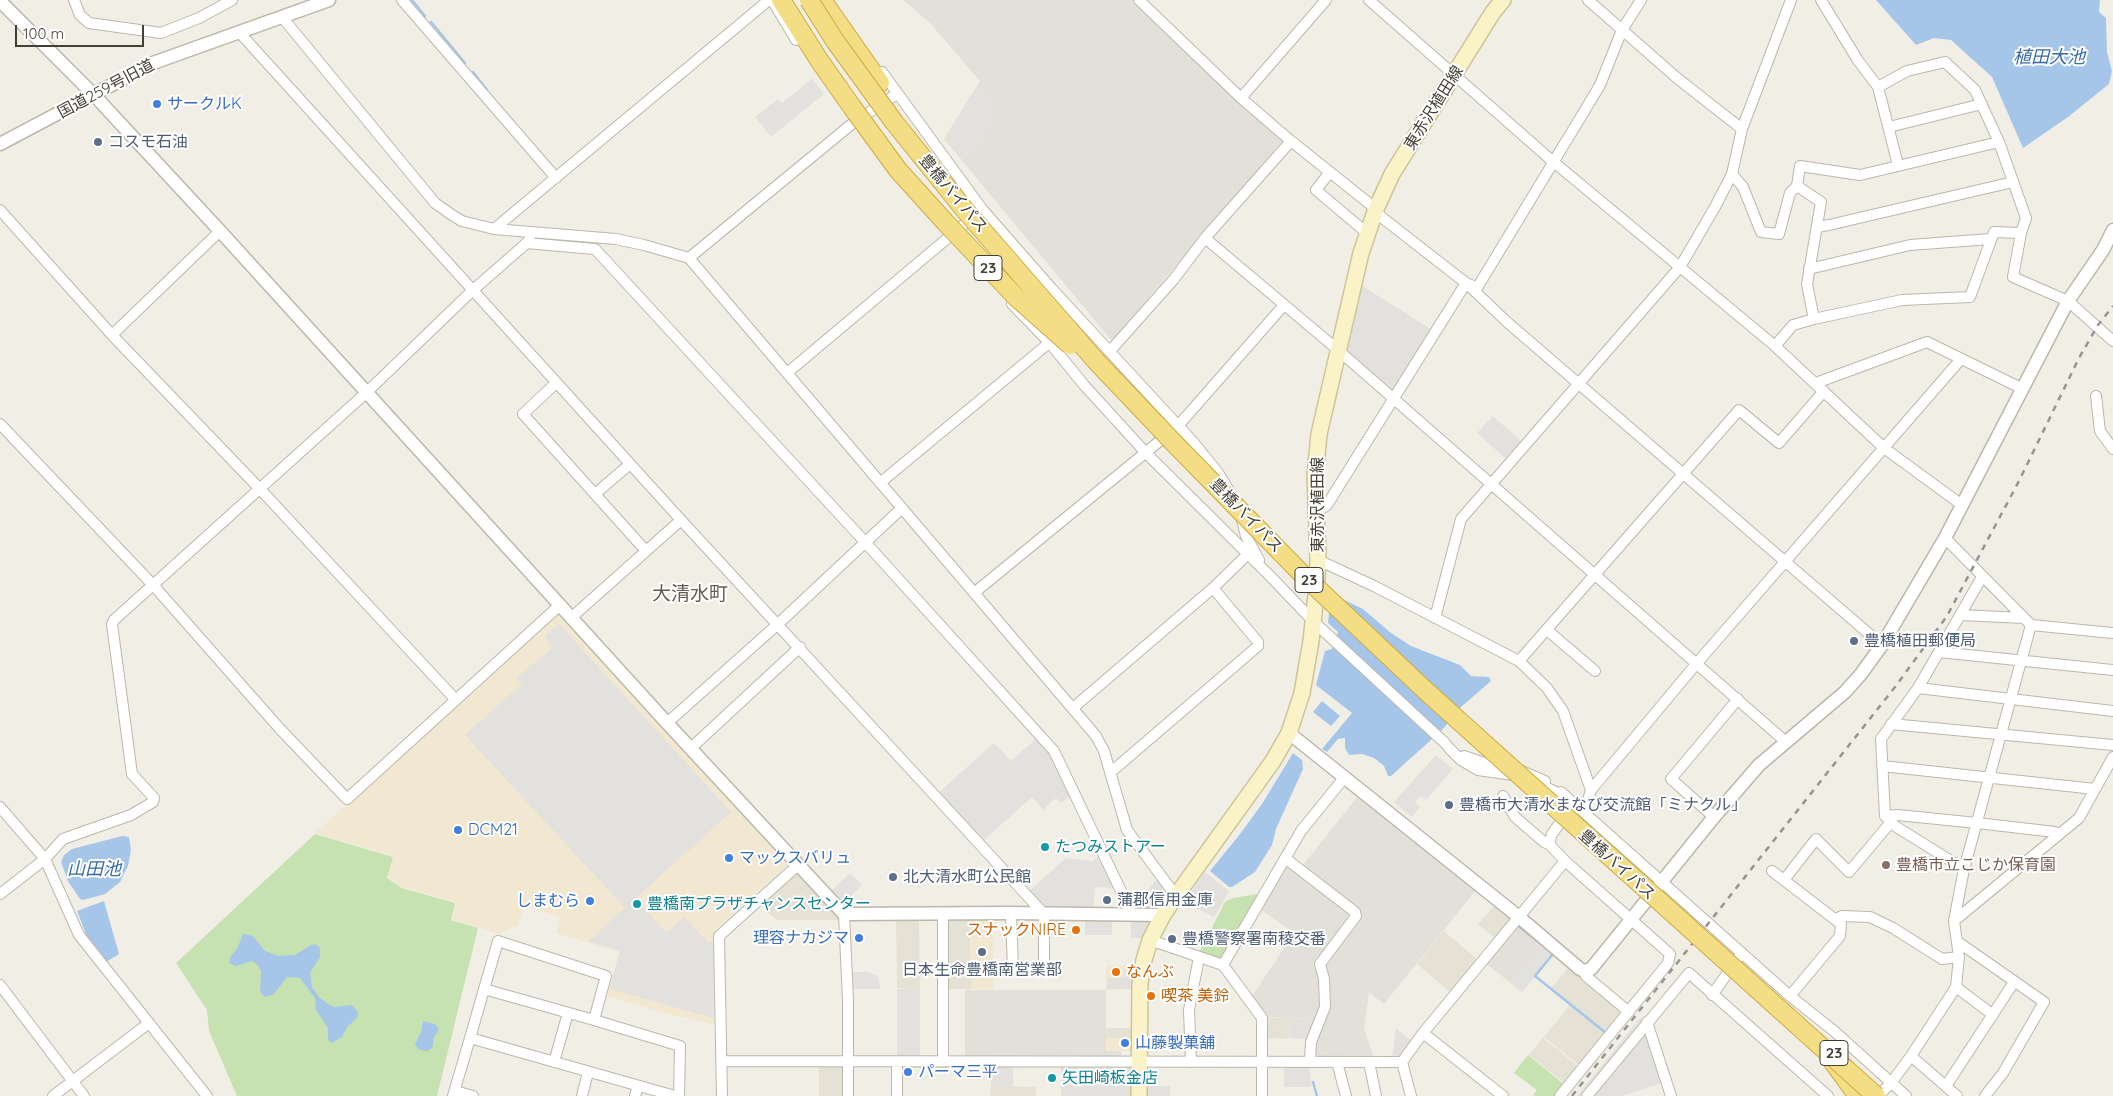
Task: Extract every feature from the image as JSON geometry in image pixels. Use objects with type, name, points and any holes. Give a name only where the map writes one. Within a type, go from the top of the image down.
[{"type":"highway","name":"23","points":[[781,0],[853,115],[898,170],[944,222],[1016,296],[1143,410]]},
{"type":"highway","name":"豊橋バイパス","points":[[809,0],[835,41],[894,122],[985,233],[1096,361],[1300,572],[1427,692],[1785,1003],[1827,1052],[1877,1096]]},
{"type":"highway","name":"23","points":[[822,0],[880,83],[975,210],[985,233]]},
{"type":"highway","name":"23","points":[[1785,1003],[1890,1090]]},
{"type":"highway","name":"23","points":[[1827,1052],[1858,1096]]},
{"type":"main road","name":"東赤沢植田線","points":[[1139,1096],[1140,983],[1150,940],[1163,915],[1176,896],[1274,761],[1289,733],[1302,693],[1314,622],[1318,560],[1315,475],[1319,434],[1361,253],[1376,209],[1392,174],[1493,12],[1503,0]]},
{"type":"street","points":[[74,0],[80,15],[89,23],[161,33],[199,18],[232,0]]},
{"type":"street","name":"国道259号旧道","points":[[0,144],[152,63],[329,0]]},
{"type":"street","points":[[402,0],[556,178]]},
{"type":"street","points":[[494,229],[770,0],[808,58],[853,115],[894,177],[948,238],[1050,342],[1084,385],[1146,453],[1314,622],[1445,742],[1461,760],[1478,770],[1520,776],[1566,797],[1580,808],[1742,953],[1785,1003],[1840,936],[1841,924],[1772,871]]},
{"type":"street","points":[[831,0],[897,94],[982,209],[1208,460],[1236,501],[1246,536],[1261,564],[1271,577]]},
{"type":"street","points":[[1241,98],[1326,0]]},
{"type":"street","points":[[1369,0],[1553,162],[1775,346],[1884,448],[1962,505]]},
{"type":"street","points":[[1588,0],[1678,78],[1742,129]]},
{"type":"street","points":[[1466,283],[1477,288],[1600,85],[1622,30],[1641,0]]},
{"type":"street","points":[[1435,618],[1461,520],[1680,267],[1732,174],[1742,129],[1790,0]]},
{"type":"street","points":[[1821,0],[1857,59],[1878,87],[1898,165]]},
{"type":"street","points":[[0,1],[94,95],[220,231],[690,749],[844,914],[847,964],[848,1096]]},
{"type":"street","points":[[1142,1],[1241,98],[1291,142],[1376,209],[1380,216],[1466,283],[1507,322],[1882,645]]},
{"type":"street","points":[[282,17],[435,203],[462,220],[528,238],[595,249],[866,542],[1054,751],[1132,914]]},
{"type":"street","points":[[239,32],[681,520],[1044,914],[1044,969],[1013,969],[1011,913]]},
{"type":"street","points":[[1878,87],[1907,71],[1945,62],[1975,90],[1999,142],[2026,218],[2021,233],[2013,276],[2068,300],[2113,341]]},
{"type":"street","points":[[689,258],[853,115],[897,94]]},
{"type":"street","points":[[1889,126],[1982,104]]},
{"type":"street","points":[[1110,351],[1174,279],[1205,238],[1291,142]]},
{"type":"street","points":[[1732,174],[1742,187],[1760,232],[1779,234],[1790,193],[1797,186],[1800,166],[1860,175],[1999,142]]},
{"type":"street","points":[[1330,172],[1316,190],[1368,234]]},
{"type":"street","points":[[1817,227],[1829,226],[2014,182]]},
{"type":"street","points":[[1797,186],[1821,202],[1807,284],[1814,319]]},
{"type":"street","points":[[787,372],[982,209]]},
{"type":"street","points":[[0,210],[112,335],[260,489],[455,700]]},
{"type":"street","points":[[1584,971],[1594,967],[1714,817],[1759,765],[1845,692],[1882,645],[1904,611],[1945,538],[2068,300],[2108,249],[2113,230]]},
{"type":"street","points":[[112,335],[220,231]]},
{"type":"street","points":[[1775,346],[1793,325],[1814,319],[1902,300],[1970,297],[1994,232],[2021,233]]},
{"type":"street","points":[[0,894],[45,859],[63,839],[131,814],[153,802],[154,798],[132,774],[112,624],[114,620],[154,586],[367,392],[528,238],[616,239],[689,258],[1073,708],[1100,744],[1111,772],[1127,830],[1176,896]]},
{"type":"street","points":[[1205,238],[1338,350],[1786,742]]},
{"type":"street","points":[[1809,269],[1910,245],[1990,239]]},
{"type":"street","points":[[1316,513],[1327,505],[1392,398],[1466,283]]},
{"type":"street","points":[[974,593],[1178,426],[1284,305]]},
{"type":"street","points":[[880,483],[1080,319]]},
{"type":"street","points":[[1816,384],[1927,342],[2023,389]]},
{"type":"street","points":[[1549,844],[1552,834],[1570,809],[1580,808],[1588,800],[1591,790],[1697,663],[1961,359]]},
{"type":"street","points":[[556,383],[523,414],[646,551]]},
{"type":"street","points":[[1519,662],[1739,410],[1779,444],[1824,391]]},
{"type":"street","points":[[2096,396],[2100,431],[2113,449]]},
{"type":"street","points":[[0,424],[154,586],[280,729],[348,799],[560,605]]},
{"type":"street","points":[[595,494],[630,464]]},
{"type":"street","points":[[667,723],[778,624],[902,508]]},
{"type":"street","points":[[572,617],[681,520]]},
{"type":"street","points":[[1945,538],[1982,578],[2028,622]]},
{"type":"street","points":[[1073,708],[1213,588],[1248,554]]},
{"type":"street","points":[[1318,560],[1374,586],[1519,662],[1547,688],[1563,711],[1591,790]]},
{"type":"street","points":[[1888,819],[1881,739],[1918,688],[1982,578]]},
{"type":"street","points":[[1111,772],[1258,646],[1258,642],[1213,588]]},
{"type":"street","points":[[1960,615],[2113,633]]},
{"type":"street","points":[[1877,1096],[1890,1090],[1956,986],[1959,957],[1954,921],[1964,869],[2022,660],[2028,622]]},
{"type":"street","points":[[1547,630],[1595,671]]},
{"type":"street","points":[[690,749],[800,647]]},
{"type":"street","points":[[1939,652],[2113,670]]},
{"type":"street","points":[[1918,688],[2113,711]]},
{"type":"street","points":[[1714,817],[1671,779],[1738,699]]},
{"type":"street","points":[[1891,724],[2113,745]]},
{"type":"street","points":[[1289,733],[1519,917],[1584,971],[1586,976],[1629,1012]]},
{"type":"street","points":[[1954,921],[2079,818],[2113,757]]},
{"type":"street","points":[[1882,766],[2096,789]]},
{"type":"street","points":[[1223,965],[1301,832],[1344,778]]},
{"type":"street","points":[[1503,796],[1515,817],[1544,842],[1549,844],[1565,861],[1670,954],[1668,963],[1560,1096]]},
{"type":"street","points":[[0,807],[45,859],[79,934],[207,1096]]},
{"type":"street","points":[[1784,880],[1816,839],[1849,872],[1888,819],[1898,815],[2055,832],[2059,834]]},
{"type":"street","points":[[1888,819],[1964,869]]},
{"type":"street","points":[[1285,858],[1355,912],[1356,916],[1320,964],[1324,979],[1324,1007],[1311,1042],[1310,1061]]},
{"type":"street","points":[[1402,1062],[1423,1033],[1565,861]]},
{"type":"street","points":[[722,1096],[719,936],[798,865]]},
{"type":"street","points":[[943,913],[943,1062]]},
{"type":"street","points":[[844,914],[1011,913],[1163,915]]},
{"type":"street","points":[[1835,919],[1842,916],[1870,917],[1893,928],[1942,959],[1959,957]]},
{"type":"street","points":[[1150,940],[1223,965],[1262,1018],[1262,1096]]},
{"type":"street","points":[[473,1096],[454,1093],[498,941],[606,976],[594,1020]]},
{"type":"street","points":[[1958,942],[2044,1002],[2003,1073],[1985,1096]]},
{"type":"street","points":[[1712,995],[1742,953]]},
{"type":"street","points":[[1191,1062],[1189,1010],[1199,957]]},
{"type":"street","points":[[1587,1096],[1689,973],[1828,1096]]},
{"type":"street","points":[[1946,1086],[2014,982]]},
{"type":"street","points":[[0,985],[84,1096]]},
{"type":"street","points":[[1956,986],[1992,1015]]},
{"type":"street","points":[[484,989],[680,1046],[679,1096]]},
{"type":"street","points":[[554,1062],[568,1012]]},
{"type":"street","points":[[1647,1022],[1671,1096]]},
{"type":"street","points":[[53,1096],[149,1023]]},
{"type":"street","points":[[1423,1033],[1504,1096]]},
{"type":"street","points":[[470,1038],[588,1072],[636,1091],[674,1096]]},
{"type":"street","points":[[1911,1056],[1957,1096]]},
{"type":"street","points":[[722,1061],[1402,1062]]},
{"type":"street","points":[[897,1062],[897,1096]]},
{"type":"street","points":[[1337,1062],[1346,1096]]},
{"type":"street","points":[[1369,1062],[1376,1096]]},
{"type":"street","points":[[1402,1062],[1411,1096]]},
{"type":"street","points":[[582,1096],[588,1072]]},
{"type":"street","points":[[1890,1090],[1906,1096]]},
{"type":"shaded area","points":[[903,0],[1139,0],[1284,139],[1112,341],[944,139],[980,81],[930,23]]},
{"type":"shaded area","points":[[812,79],[824,94],[771,137],[755,117],[778,99],[782,103]]},
{"type":"shaded area","points":[[979,85],[1000,111],[969,162],[946,135]]},
{"type":"shaded area","points":[[1361,285],[1432,330],[1392,394],[1347,351]]},
{"type":"shaded area","points":[[1493,416],[1521,441],[1505,458],[1477,433]]},
{"type":"shaded area","points":[[558,614],[789,864],[715,930],[716,1025],[664,1013],[607,996],[619,952],[556,933],[560,917],[524,906],[518,925],[498,934],[452,919],[456,902],[402,887],[388,877],[393,856],[315,833]]},
{"type":"shaded area","points":[[559,624],[731,812],[635,899],[667,933],[684,917],[708,942],[713,942],[713,1018],[610,989],[620,951],[588,941],[625,908],[465,735],[522,684],[517,678],[553,647],[544,637]]},
{"type":"shaded area","points":[[1038,737],[1052,752],[1070,796],[1061,803],[1056,798],[1043,810],[1032,797],[983,841],[938,793],[994,743],[1011,761]]},
{"type":"shaded area","points":[[1436,755],[1453,769],[1426,800],[1421,796],[1415,802],[1420,807],[1412,817],[1394,802]]},
{"type":"shaded area","points":[[1358,796],[1476,890],[1384,1004],[1369,993],[1364,1028],[1374,1058],[1313,1058],[1313,1046],[1325,1019],[1324,966],[1362,916],[1361,912],[1303,865]]},
{"type":"shaded area","points":[[1101,854],[1116,888],[1095,887],[1093,911],[1044,910],[1028,892],[1066,858],[1093,861]]},
{"type":"shaded area","points":[[1287,868],[1291,868],[1350,914],[1351,918],[1315,966],[1318,975],[1319,1011],[1316,1019],[1263,1017],[1250,999],[1294,933],[1260,909]]},
{"type":"shaded area","points":[[796,872],[840,917],[840,920],[777,920],[768,913],[768,898]]},
{"type":"shaded area","points":[[1205,872],[1229,891],[1214,917],[1184,902]]},
{"type":"shaded area","points":[[850,873],[862,885],[843,903],[831,891]]},
{"type":"shaded area","points":[[1156,880],[1169,892],[1155,910],[1133,910]]},
{"type":"shaded area","points":[[1495,905],[1513,920],[1497,940],[1478,924]]},
{"type":"shaded area","points":[[944,917],[970,917],[971,989],[945,989]]},
{"type":"shaded area","points":[[970,917],[992,917],[994,989],[971,989]]},
{"type":"shaded area","points":[[919,918],[920,988],[897,988],[896,919]]},
{"type":"shaded area","points":[[1085,919],[1112,919],[1112,935],[1085,935]]},
{"type":"shaded area","points":[[1131,919],[1148,919],[1150,922],[1141,938],[1131,938]]},
{"type":"shaded area","points":[[1515,924],[1553,954],[1522,992],[1484,962]]},
{"type":"shaded area","points":[[1444,931],[1480,962],[1452,994],[1417,964]]},
{"type":"shaded area","points":[[1540,944],[1552,954],[1522,992],[1510,982]]},
{"type":"shaded area","points":[[1106,965],[1134,965],[1131,989],[1106,990]]},
{"type":"shaded area","points":[[1125,965],[1131,965],[1131,989],[1106,989],[1107,978],[1124,978]]},
{"type":"shaded area","points":[[1569,967],[1624,1011],[1607,1033],[1551,988]]},
{"type":"shaded area","points":[[849,972],[869,972],[879,977],[880,989],[850,989]]},
{"type":"shaded area","points":[[920,988],[920,1058],[897,1058],[897,989]]},
{"type":"shaded area","points":[[965,990],[1106,990],[1106,1051],[1121,1051],[1121,1060],[965,1060]]},
{"type":"shaded area","points":[[1570,1005],[1606,1034],[1580,1066],[1544,1037]]},
{"type":"shaded area","points":[[1263,1018],[1287,1018],[1290,1022],[1289,1039],[1263,1038]]},
{"type":"shaded area","points":[[1287,1018],[1315,1019],[1307,1039],[1290,1038],[1290,1021]]},
{"type":"shaded area","points":[[1640,1018],[1645,1022],[1585,1096],[1577,1096]]},
{"type":"shaded area","points":[[1106,1028],[1131,1028],[1131,1038],[1106,1038]]},
{"type":"shaded area","points":[[1396,1028],[1413,1042],[1404,1057],[1392,1060]]},
{"type":"shaded area","points":[[1645,1029],[1662,1083],[1622,1096],[1595,1096],[1594,1093]]},
{"type":"shaded area","name":"山藤製菓舗","points":[[1106,1038],[1131,1038],[1131,1051],[1106,1051]]},
{"type":"shaded area","points":[[1543,1038],[1579,1067],[1566,1084],[1529,1055]]},
{"type":"shaded area","points":[[991,1062],[1013,1062],[1013,1086],[991,1086]]},
{"type":"shaded area","points":[[819,1064],[844,1064],[844,1096],[819,1096]]},
{"type":"shaded area","points":[[1284,1064],[1309,1064],[1312,1087],[1284,1087]]},
{"type":"shaded area","points":[[1061,1065],[1130,1066],[1130,1096],[1061,1096]]},
{"type":"shaded area","points":[[991,1086],[1036,1087],[1036,1096],[990,1096]]},
{"type":"shaded area","points":[[1146,1086],[1170,1086],[1170,1096],[1146,1096]]},
{"type":"green space","points":[[315,834],[393,857],[387,878],[402,888],[455,903],[451,920],[478,928],[437,1096],[237,1096],[209,1031],[207,1010],[176,963]]},
{"type":"green space","points":[[1257,894],[1256,904],[1222,960],[1199,953],[1225,902],[1233,898]]},
{"type":"green space","points":[[1528,1055],[1565,1085],[1556,1096],[1533,1095],[1537,1090],[1514,1073]]},
{"type":"water","name":"植田大池","points":[[1876,0],[2100,0],[2099,12],[2106,18],[2107,52],[2112,71],[2109,84],[2068,117],[2023,148],[1992,77],[1951,40],[1934,38],[1916,45]]},
{"type":"water","points":[[1338,597],[1363,609],[1391,633],[1411,646],[1460,665],[1471,676],[1489,677],[1491,681],[1461,707],[1442,730],[1391,776],[1388,776],[1384,766],[1374,758],[1362,754],[1349,755],[1345,748],[1345,738],[1338,739],[1327,752],[1322,749],[1352,713],[1316,685],[1325,651],[1332,649],[1338,632],[1328,623],[1330,602]]},
{"type":"water","points":[[1322,701],[1340,716],[1331,726],[1313,712]]},
{"type":"water","points":[[1293,753],[1302,760],[1303,769],[1276,829],[1272,845],[1255,872],[1229,887],[1210,871],[1262,804]]},
{"type":"water","name":"山田池","points":[[122,836],[129,837],[131,850],[128,866],[120,882],[105,894],[83,900],[80,899],[68,881],[61,862],[64,855],[72,849]]},
{"type":"water","points":[[104,901],[119,954],[106,962],[88,939],[77,911]]},
{"type":"water","points":[[243,934],[253,936],[265,951],[278,956],[295,955],[315,944],[320,948],[320,957],[310,973],[312,987],[319,997],[328,1004],[334,1007],[352,1005],[358,1012],[357,1018],[348,1026],[342,1037],[332,1043],[328,1040],[328,1028],[316,1010],[315,998],[300,978],[287,977],[273,995],[264,997],[260,991],[261,972],[258,965],[252,961],[236,966],[229,963],[230,957],[237,949]]},
{"type":"water","points":[[423,1021],[435,1024],[439,1029],[433,1039],[433,1046],[430,1050],[425,1051],[418,1049],[415,1044],[421,1032]]},
{"type":"waterway","points":[[412,0],[425,16]]},
{"type":"waterway","points":[[431,22],[465,63]]},
{"type":"waterway","points":[[473,72],[487,90]]},
{"type":"waterway","points":[[1516,924],[1545,947]]},
{"type":"waterway","points":[[1551,952],[1553,954],[1535,976],[1606,1033]]},
{"type":"waterway","points":[[1313,1082],[1317,1096]]},
{"type":"railway","points":[[1572,1096],[1895,687],[1947,616],[2019,481],[2079,358],[2098,325],[2113,306]]},
{"type":"place","name":"サークルK","points":[[157,104]]},
{"type":"place","name":"コスモ石油","points":[[98,142]]},
{"type":"place","name":"豊橋植田郵便局","points":[[1854,641]]},
{"type":"place","name":"豊橋市大清水まなび交流館「ミナクル」","points":[[1449,805]]},
{"type":"place","name":"DCM21","points":[[458,830]]},
{"type":"place","name":"たつみストアー","points":[[1045,847]]},
{"type":"place","name":"マックスバリュ","points":[[729,858]]},
{"type":"place","name":"豊橋市立こじか保育園","points":[[1886,865]]},
{"type":"place","name":"北大清水町公民館","points":[[893,877]]},
{"type":"place","name":"蒲郡信用金庫","points":[[1107,900]]},
{"type":"place","name":"しまむら","points":[[590,901]]},
{"type":"place","name":"豊橋南プラザチャンスセンター","points":[[637,904]]},
{"type":"place","name":"スナックNIRE","points":[[1076,930]]},
{"type":"place","name":"理容ナカジマ","points":[[859,938]]},
{"type":"place","name":"豊橋警察署南稜交番","points":[[1172,939]]},
{"type":"place","name":"日本生命豊橋南営業部","points":[[982,952]]},
{"type":"place","name":"なんぶ","points":[[1116,972]]},
{"type":"place","name":"喫茶 美鈴","points":[[1151,996]]},
{"type":"place","name":"山藤製菓舗","points":[[1125,1043]]},
{"type":"place","name":"パーマ三平","points":[[908,1072]]},
{"type":"place","name":"矢田崎板金店","points":[[1052,1078]]},
{"type":"district","name":"大清水町","points":[[690,594]]}]
